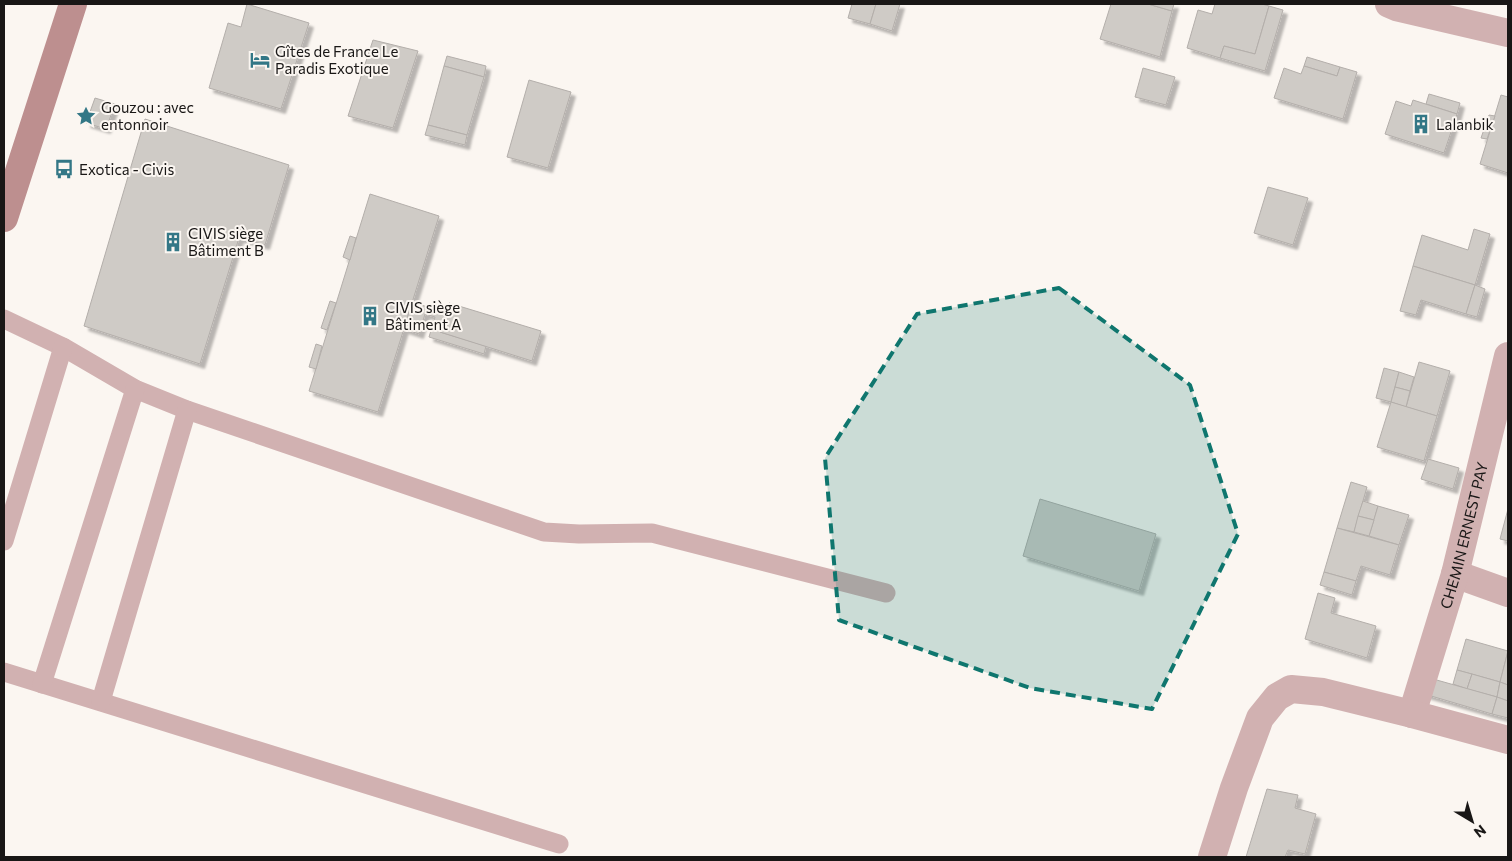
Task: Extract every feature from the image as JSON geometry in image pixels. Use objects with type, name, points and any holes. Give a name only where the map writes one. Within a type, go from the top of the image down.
[{"type":"main road","points":[[4,218],[74,4]]},
{"type":"street","points":[[1389,4],[1508,33]]},
{"type":"street","name":"CHEMIN ERNEST PAY","points":[[1412,714],[1455,574],[1508,356]]},
{"type":"street","points":[[1455,574],[1508,593]]},
{"type":"street","points":[[1212,857],[1234,788],[1260,718],[1277,697],[1291,690],[1323,692],[1508,740]]},
{"type":"lane","points":[[4,319],[63,347],[135,389],[187,410],[544,532],[579,534],[652,533],[886,593]]},
{"type":"lane","points":[[4,541],[63,347]]},
{"type":"lane","points":[[42,684],[135,389]]},
{"type":"lane","points":[[101,701],[187,410]]},
{"type":"lane","points":[[4,672],[558,844]]},
{"type":"highlighted area","points":[[1059,288],[1190,385],[1238,534],[1152,709],[1030,688],[839,620],[825,458],[917,314]]},
{"type":"building","points":[[247,4],[309,23],[281,109],[209,88],[228,23],[241,27]]},
{"type":"building","points":[[852,4],[876,4],[870,24],[848,18]]},
{"type":"building","points":[[876,4],[900,4],[892,31],[870,24]]},
{"type":"building","points":[[1111,4],[1148,4],[1172,11],[1160,57],[1100,39]]},
{"type":"building","points":[[1148,4],[1174,4],[1172,11]]},
{"type":"building","points":[[1215,4],[1262,4],[1269,6],[1255,54],[1224,46],[1220,58],[1187,48],[1198,10],[1212,14]]},
{"type":"building","points":[[1269,6],[1283,10],[1265,71],[1220,58],[1224,46],[1255,54]]},
{"type":"building","points":[[373,40],[418,51],[393,128],[348,116]]},
{"type":"building","points":[[447,56],[486,66],[484,77],[444,66]]},
{"type":"building","points":[[1307,57],[1340,67],[1337,76],[1304,66]]},
{"type":"building","points":[[444,66],[484,77],[467,135],[428,125]]},
{"type":"building","points":[[1304,66],[1337,76],[1340,67],[1357,72],[1343,119],[1274,98],[1284,68],[1301,74]]},
{"type":"building","points":[[1143,68],[1175,77],[1166,105],[1135,97]]},
{"type":"building","points":[[529,80],[571,92],[548,168],[507,157]]},
{"type":"building","points":[[1429,94],[1460,103],[1457,114],[1426,104]]},
{"type":"building","points":[[1501,95],[1508,97],[1508,173],[1480,164]]},
{"type":"building","points":[[95,98],[115,104],[106,129],[86,123]]},
{"type":"building","name":"Lalanbik","points":[[1413,100],[1457,114],[1444,153],[1385,134],[1396,101],[1411,106]]},
{"type":"building","points":[[1489,115],[1495,116],[1487,139],[1481,138]]},
{"type":"building","name":"CIVIS siège Bâtiment B","points":[[145,119],[289,165],[265,245],[239,238],[200,364],[84,326]]},
{"type":"building","points":[[428,125],[467,135],[465,145],[425,135]]},
{"type":"building","points":[[1268,187],[1308,198],[1293,245],[1254,233]]},
{"type":"building","name":"CIVIS siège Bâtiment A","points":[[370,194],[439,216],[378,412],[309,391]]},
{"type":"building","points":[[1474,229],[1490,234],[1475,285],[1413,266],[1422,235],[1468,250]]},
{"type":"building","points":[[350,236],[356,238],[350,260],[343,257]]},
{"type":"building","points":[[1413,266],[1475,285],[1466,314],[1421,300],[1416,315],[1400,311]]},
{"type":"building","points":[[1475,285],[1485,289],[1477,317],[1466,314]]},
{"type":"building","points":[[330,301],[336,303],[327,330],[321,328]]},
{"type":"building","points":[[412,302],[446,313],[440,332],[486,346],[484,354],[429,337],[435,317],[425,314],[419,334],[404,329]]},
{"type":"building","points":[[449,303],[541,331],[532,361],[440,332]]},
{"type":"building","points":[[316,344],[322,346],[316,369],[309,367]]},
{"type":"building","points":[[1419,362],[1450,371],[1437,416],[1406,407]]},
{"type":"building","points":[[1384,368],[1399,372],[1391,402],[1376,398]]},
{"type":"building","points":[[1399,372],[1414,377],[1410,391],[1395,387]]},
{"type":"building","points":[[1395,387],[1410,391],[1406,407],[1391,402]]},
{"type":"building","points":[[1391,402],[1437,416],[1424,461],[1377,447]]},
{"type":"building","points":[[1428,459],[1459,468],[1453,489],[1421,479]]},
{"type":"building","points":[[1351,482],[1367,487],[1354,532],[1337,528]]},
{"type":"building","points":[[1040,499],[1156,534],[1139,591],[1023,556]]},
{"type":"building","points":[[1363,501],[1378,506],[1374,520],[1358,516]]},
{"type":"building","points":[[1378,506],[1409,515],[1399,545],[1369,536]]},
{"type":"building","points":[[1508,509],[1508,541],[1500,539]]},
{"type":"building","points":[[1358,516],[1374,520],[1369,536],[1354,532]]},
{"type":"building","points":[[1337,528],[1399,545],[1390,575],[1361,566],[1356,581],[1324,572]]},
{"type":"building","points":[[1324,572],[1356,581],[1352,595],[1320,585]]},
{"type":"building","points":[[1318,593],[1335,598],[1331,613],[1376,626],[1367,658],[1305,639]]},
{"type":"building","points":[[1466,639],[1508,651],[1500,682],[1457,670]]},
{"type":"building","points":[[1508,651],[1508,685],[1500,682]]},
{"type":"building","points":[[1457,670],[1472,674],[1467,689],[1453,684]]},
{"type":"building","points":[[1472,674],[1500,682],[1497,697],[1467,689]]},
{"type":"building","points":[[1426,677],[1497,697],[1492,714],[1421,693]]},
{"type":"building","points":[[1500,682],[1508,685],[1508,701],[1497,697]]},
{"type":"building","points":[[1497,697],[1508,701],[1508,718],[1492,714]]},
{"type":"building","points":[[1267,789],[1298,795],[1295,808],[1316,814],[1305,854],[1288,850],[1285,857],[1246,857]]},
{"type":"place","name":"Gîtes de France Le Paradis Exotique","points":[[260,60]]},
{"type":"place","name":"Gouzou : avec entonnoir","points":[[86,116]]},
{"type":"place","name":"Lalanbik","points":[[1421,124]]},
{"type":"place","name":"Exotica - Civis","points":[[64,169]]},
{"type":"place","name":"CIVIS siège Bâtiment B","points":[[173,242]]},
{"type":"place","name":"CIVIS siège Bâtiment A","points":[[370,316]]}]
